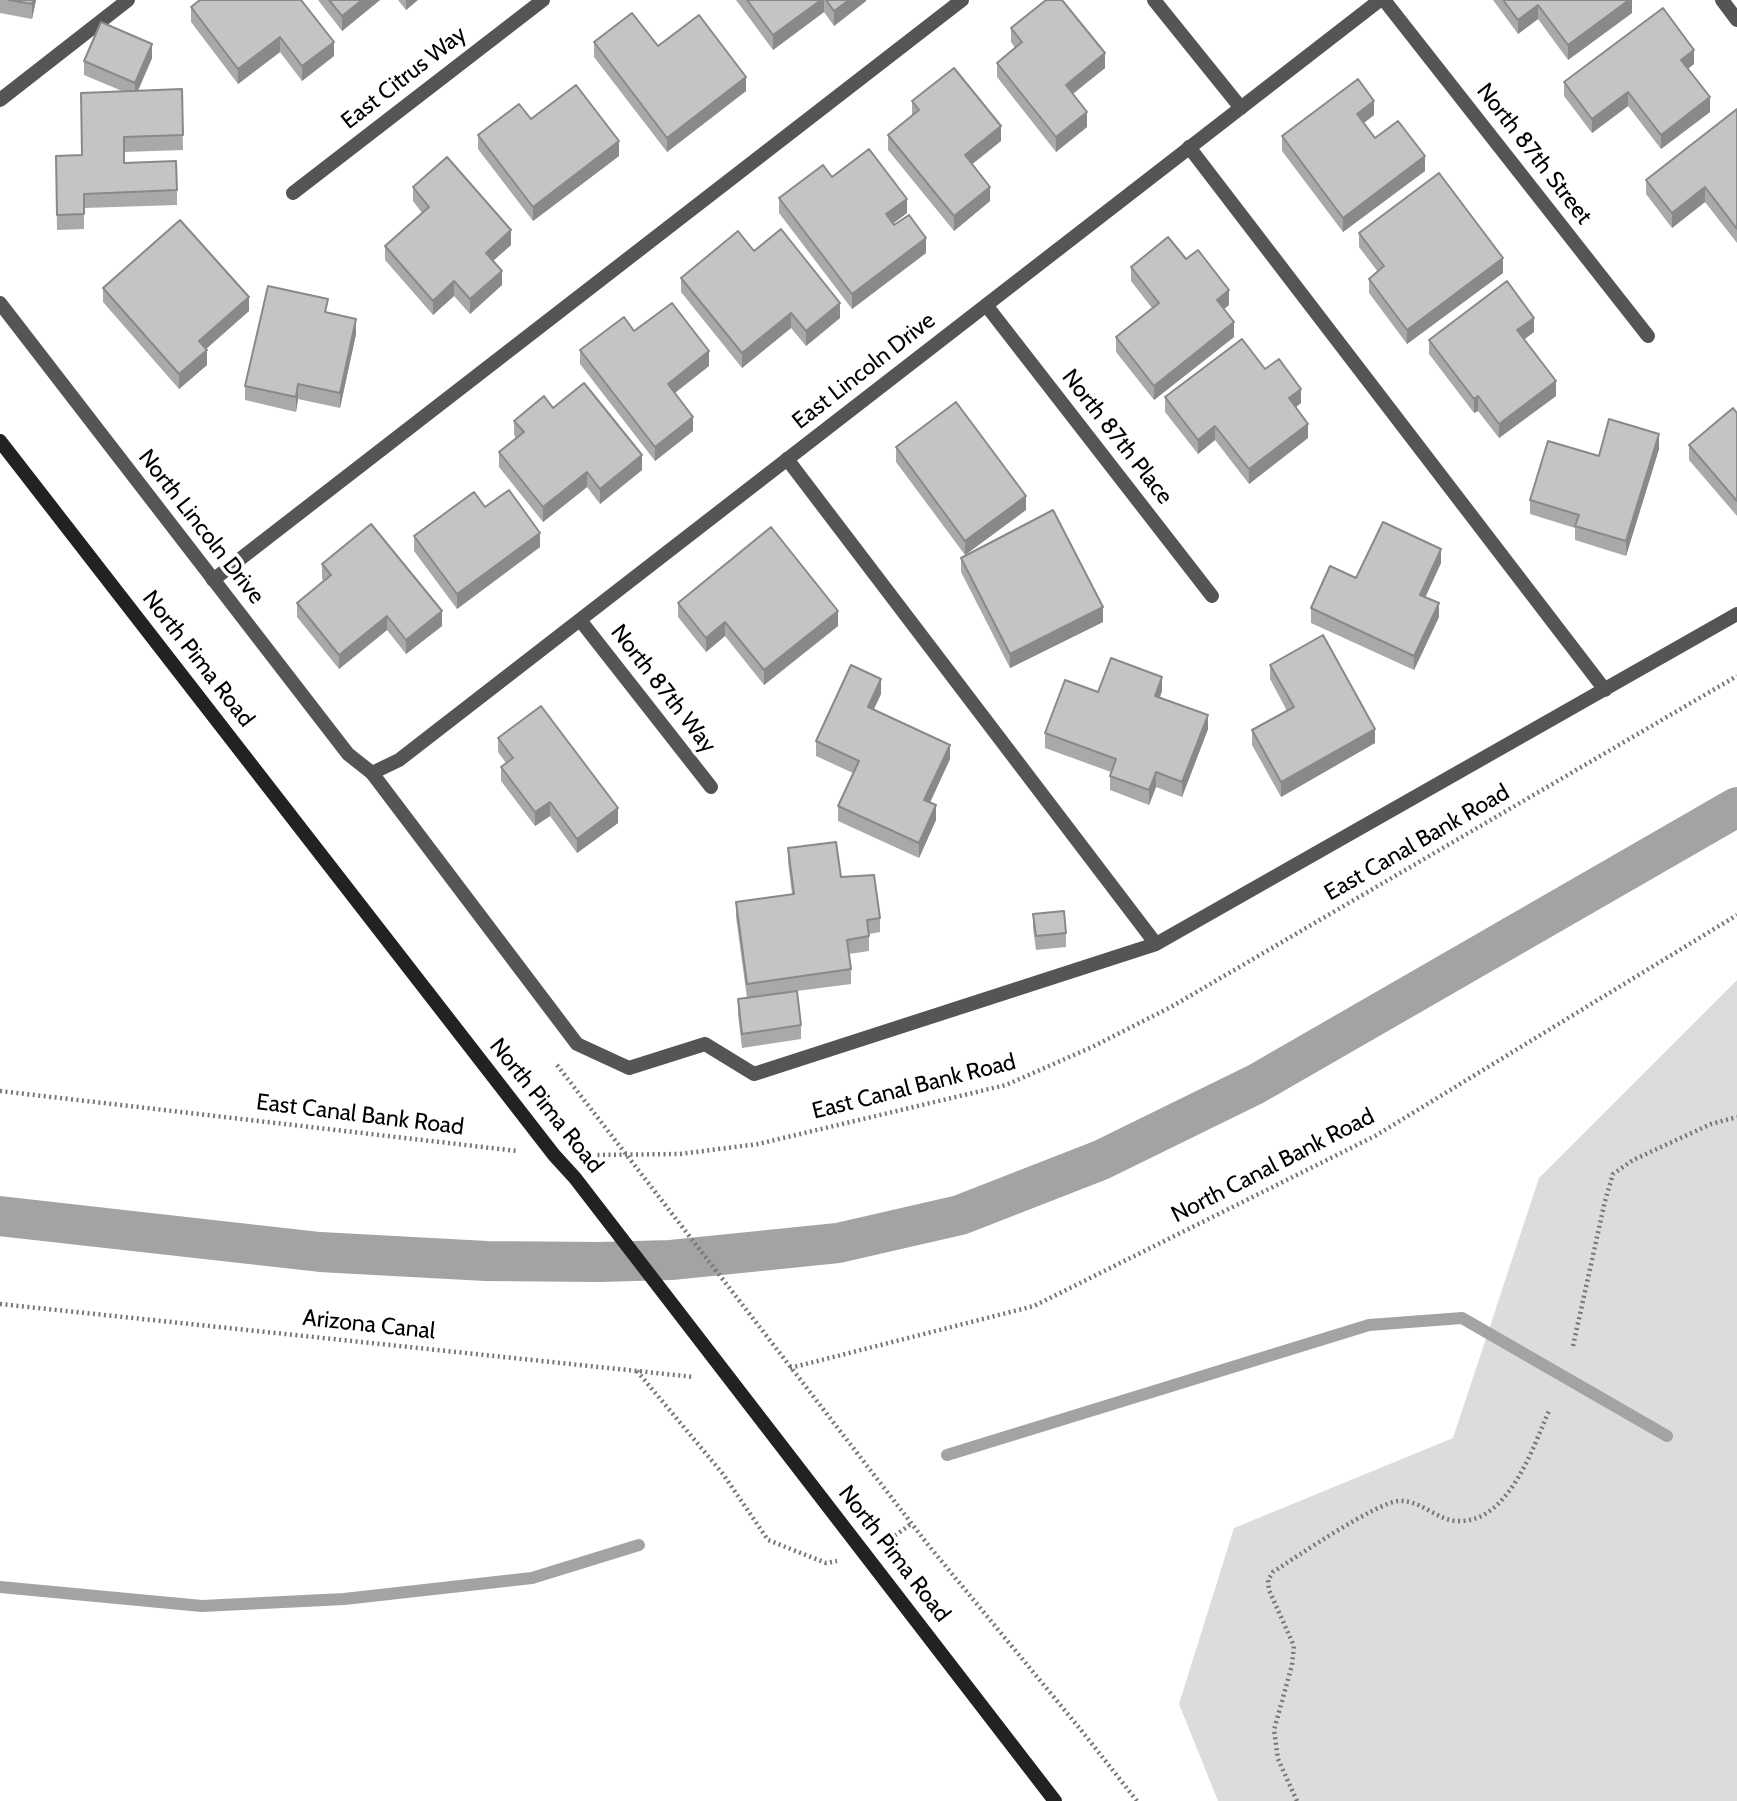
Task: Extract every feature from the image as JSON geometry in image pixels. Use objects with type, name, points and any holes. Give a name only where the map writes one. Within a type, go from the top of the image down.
[{"type":"main road","name":"North Pima Road","points":[[0,441],[554,1155],[575,1178],[1055,1801]]},
{"type":"street","points":[[0,100],[128,0]]},
{"type":"street","name":"East Citrus Way","points":[[293,192],[542,0]]},
{"type":"street","points":[[213,580],[962,0]]},
{"type":"street","points":[[1154,0],[1241,108]]},
{"type":"street","name":"East Lincoln Drive","points":[[372,773],[398,760],[1382,0]]},
{"type":"street","name":"North 87th Street","points":[[1382,0],[1648,336]]},
{"type":"street","points":[[1722,0],[1737,20]]},
{"type":"street","points":[[1189,147],[1605,690]]},
{"type":"street","name":"North Lincoln Drive","points":[[0,303],[348,754],[372,773],[577,1044],[629,1068],[705,1044],[754,1074],[1156,944],[1737,614]]},
{"type":"street","name":"North 87th Place","points":[[986,306],[1212,596]]},
{"type":"street","points":[[787,459],[1156,944]]},
{"type":"street","name":"North 87th Way","points":[[580,620],[711,787]]},
{"type":"path","name":"East Canal Bank Road","points":[[0,1091],[554,1155],[625,1155],[680,1154],[758,1144],[1006,1085],[1092,1047],[1171,1007],[1737,676]]},
{"type":"path","name":"North Canal Bank Road","points":[[790,1368],[1034,1306],[1376,1136],[1737,915]]},
{"type":"path","points":[[1573,1346],[1605,1201],[1614,1174],[1633,1160],[1711,1125],[1737,1117]]},
{"type":"path","points":[[625,1155],[886,1492],[1137,1801]]},
{"type":"path","name":"Arizona Canal","points":[[0,1304],[733,1382]]},
{"type":"path","points":[[636,1370],[723,1474],[760,1529]]},
{"type":"path","points":[[1297,1801],[1278,1759],[1274,1730],[1292,1665],[1294,1646],[1269,1590],[1268,1580],[1280,1568],[1379,1506],[1399,1501],[1419,1505],[1438,1517],[1460,1521],[1479,1517],[1494,1507],[1513,1488],[1549,1411]]},
{"type":"shaded area","points":[[1737,980],[1737,1801],[1218,1801],[1179,1704],[1234,1528],[1453,1438],[1539,1178]]},
{"type":"building","points":[[9,0],[33,0],[32,4]]},
{"type":"building","points":[[200,0],[301,0],[334,42],[302,66],[280,37],[238,69],[191,7]]},
{"type":"building","points":[[329,0],[362,0],[342,16]]},
{"type":"building","points":[[747,0],[821,0],[773,35]]},
{"type":"building","points":[[826,0],[849,0],[834,11]]},
{"type":"building","points":[[1046,0],[1062,0],[1105,53],[1066,85],[1087,112],[1056,137],[997,63],[1022,42],[1011,28]]},
{"type":"building","points":[[1503,0],[1629,0],[1568,45],[1538,5],[1518,20]]},
{"type":"building","points":[[1663,8],[1694,50],[1681,60],[1710,97],[1661,135],[1628,92],[1592,119],[1564,82]]},
{"type":"building","points":[[632,13],[658,46],[699,15],[746,77],[667,138],[594,42]]},
{"type":"building","points":[[101,22],[152,44],[135,83],[84,61]]},
{"type":"building","points":[[954,68],[1001,126],[965,155],[990,187],[954,216],[888,135],[919,110],[912,101]]},
{"type":"building","points":[[1358,79],[1374,101],[1357,114],[1375,138],[1398,121],[1425,156],[1343,218],[1282,136]]},
{"type":"building","points":[[576,85],[619,141],[533,207],[478,135],[519,104],[531,119]]},
{"type":"building","points":[[182,89],[183,135],[124,137],[124,163],[176,161],[177,190],[84,194],[84,214],[57,215],[56,156],[82,155],[81,93]]},
{"type":"building","points":[[1737,109],[1737,229],[1705,187],[1672,213],[1646,180]]},
{"type":"building","points":[[869,149],[907,199],[886,214],[894,225],[909,215],[926,238],[852,294],[779,198],[823,165],[832,177]]},
{"type":"building","points":[[447,157],[511,230],[486,253],[502,271],[470,299],[454,281],[433,301],[385,246],[429,207],[413,187]]},
{"type":"building","points":[[1439,173],[1503,258],[1407,330],[1369,279],[1384,266],[1359,233]]},
{"type":"building","points":[[180,220],[249,297],[199,341],[207,350],[179,374],[103,288]]},
{"type":"building","points":[[781,229],[840,303],[806,331],[791,313],[742,353],[681,278],[738,231],[754,251]]},
{"type":"building","points":[[1168,237],[1186,259],[1198,250],[1229,290],[1217,300],[1234,322],[1154,386],[1116,337],[1159,303],[1131,267]]},
{"type":"building","points":[[1507,281],[1534,318],[1517,330],[1556,381],[1499,424],[1478,396],[1474,399],[1429,340]]},
{"type":"building","points":[[268,286],[328,299],[325,312],[356,319],[340,393],[298,384],[296,397],[245,386]]},
{"type":"building","points":[[672,303],[709,351],[668,384],[693,417],[655,447],[580,350],[624,317],[634,331]]},
{"type":"building","points":[[1242,339],[1265,369],[1279,359],[1301,389],[1289,398],[1308,424],[1249,469],[1215,426],[1198,440],[1165,397]]},
{"type":"building","points":[[584,383],[642,455],[600,489],[587,472],[543,507],[499,452],[524,432],[514,421],[544,396],[553,408]]},
{"type":"building","points":[[956,402],[1026,496],[965,541],[896,447]]},
{"type":"building","points":[[1733,408],[1737,413],[1737,501],[1689,445]]},
{"type":"building","points":[[1609,419],[1659,434],[1626,541],[1575,526],[1579,515],[1530,500],[1548,441],[1599,456]]},
{"type":"building","points":[[509,490],[540,533],[457,594],[414,536],[474,492],[485,507]]},
{"type":"building","points":[[1053,510],[1103,607],[1010,654],[961,558]]},
{"type":"building","points":[[1383,522],[1441,549],[1420,595],[1439,603],[1414,656],[1311,608],[1330,566],[1356,578]]},
{"type":"building","points":[[371,524],[442,611],[406,640],[387,616],[339,655],[297,603],[331,575],[322,564]]},
{"type":"building","points":[[771,527],[838,611],[764,670],[725,622],[706,638],[678,603]]},
{"type":"building","points":[[1323,635],[1375,729],[1281,782],[1252,730],[1294,707],[1270,665]]},
{"type":"building","points":[[1111,658],[1162,677],[1155,696],[1208,715],[1182,782],[1156,772],[1149,790],[1110,776],[1116,759],[1045,733],[1065,680],[1098,692]]},
{"type":"building","points":[[851,665],[881,679],[868,707],[950,745],[924,800],[936,805],[919,843],[838,806],[859,761],[816,741]]},
{"type":"building","points":[[541,706],[618,808],[577,839],[550,802],[535,812],[501,767],[513,758],[498,738]]},
{"type":"building","points":[[836,842],[841,877],[874,875],[880,918],[867,920],[869,936],[847,940],[851,969],[747,984],[736,902],[794,894],[788,848]]},
{"type":"building","points":[[1064,911],[1066,933],[1036,936],[1033,914]]},
{"type":"building","points":[[797,991],[801,1025],[742,1034],[738,999]]},
{"type":"waterway","points":[[0,1216],[320,1252],[486,1261],[599,1262],[671,1260],[838,1243],[960,1215],[1101,1160],[1256,1084],[1737,807]]},
{"type":"waterway","points":[[947,1455],[1369,1325],[1462,1318],[1667,1436]]},
{"type":"waterway","points":[[0,1587],[202,1606],[344,1599],[532,1578],[639,1545]]}]
